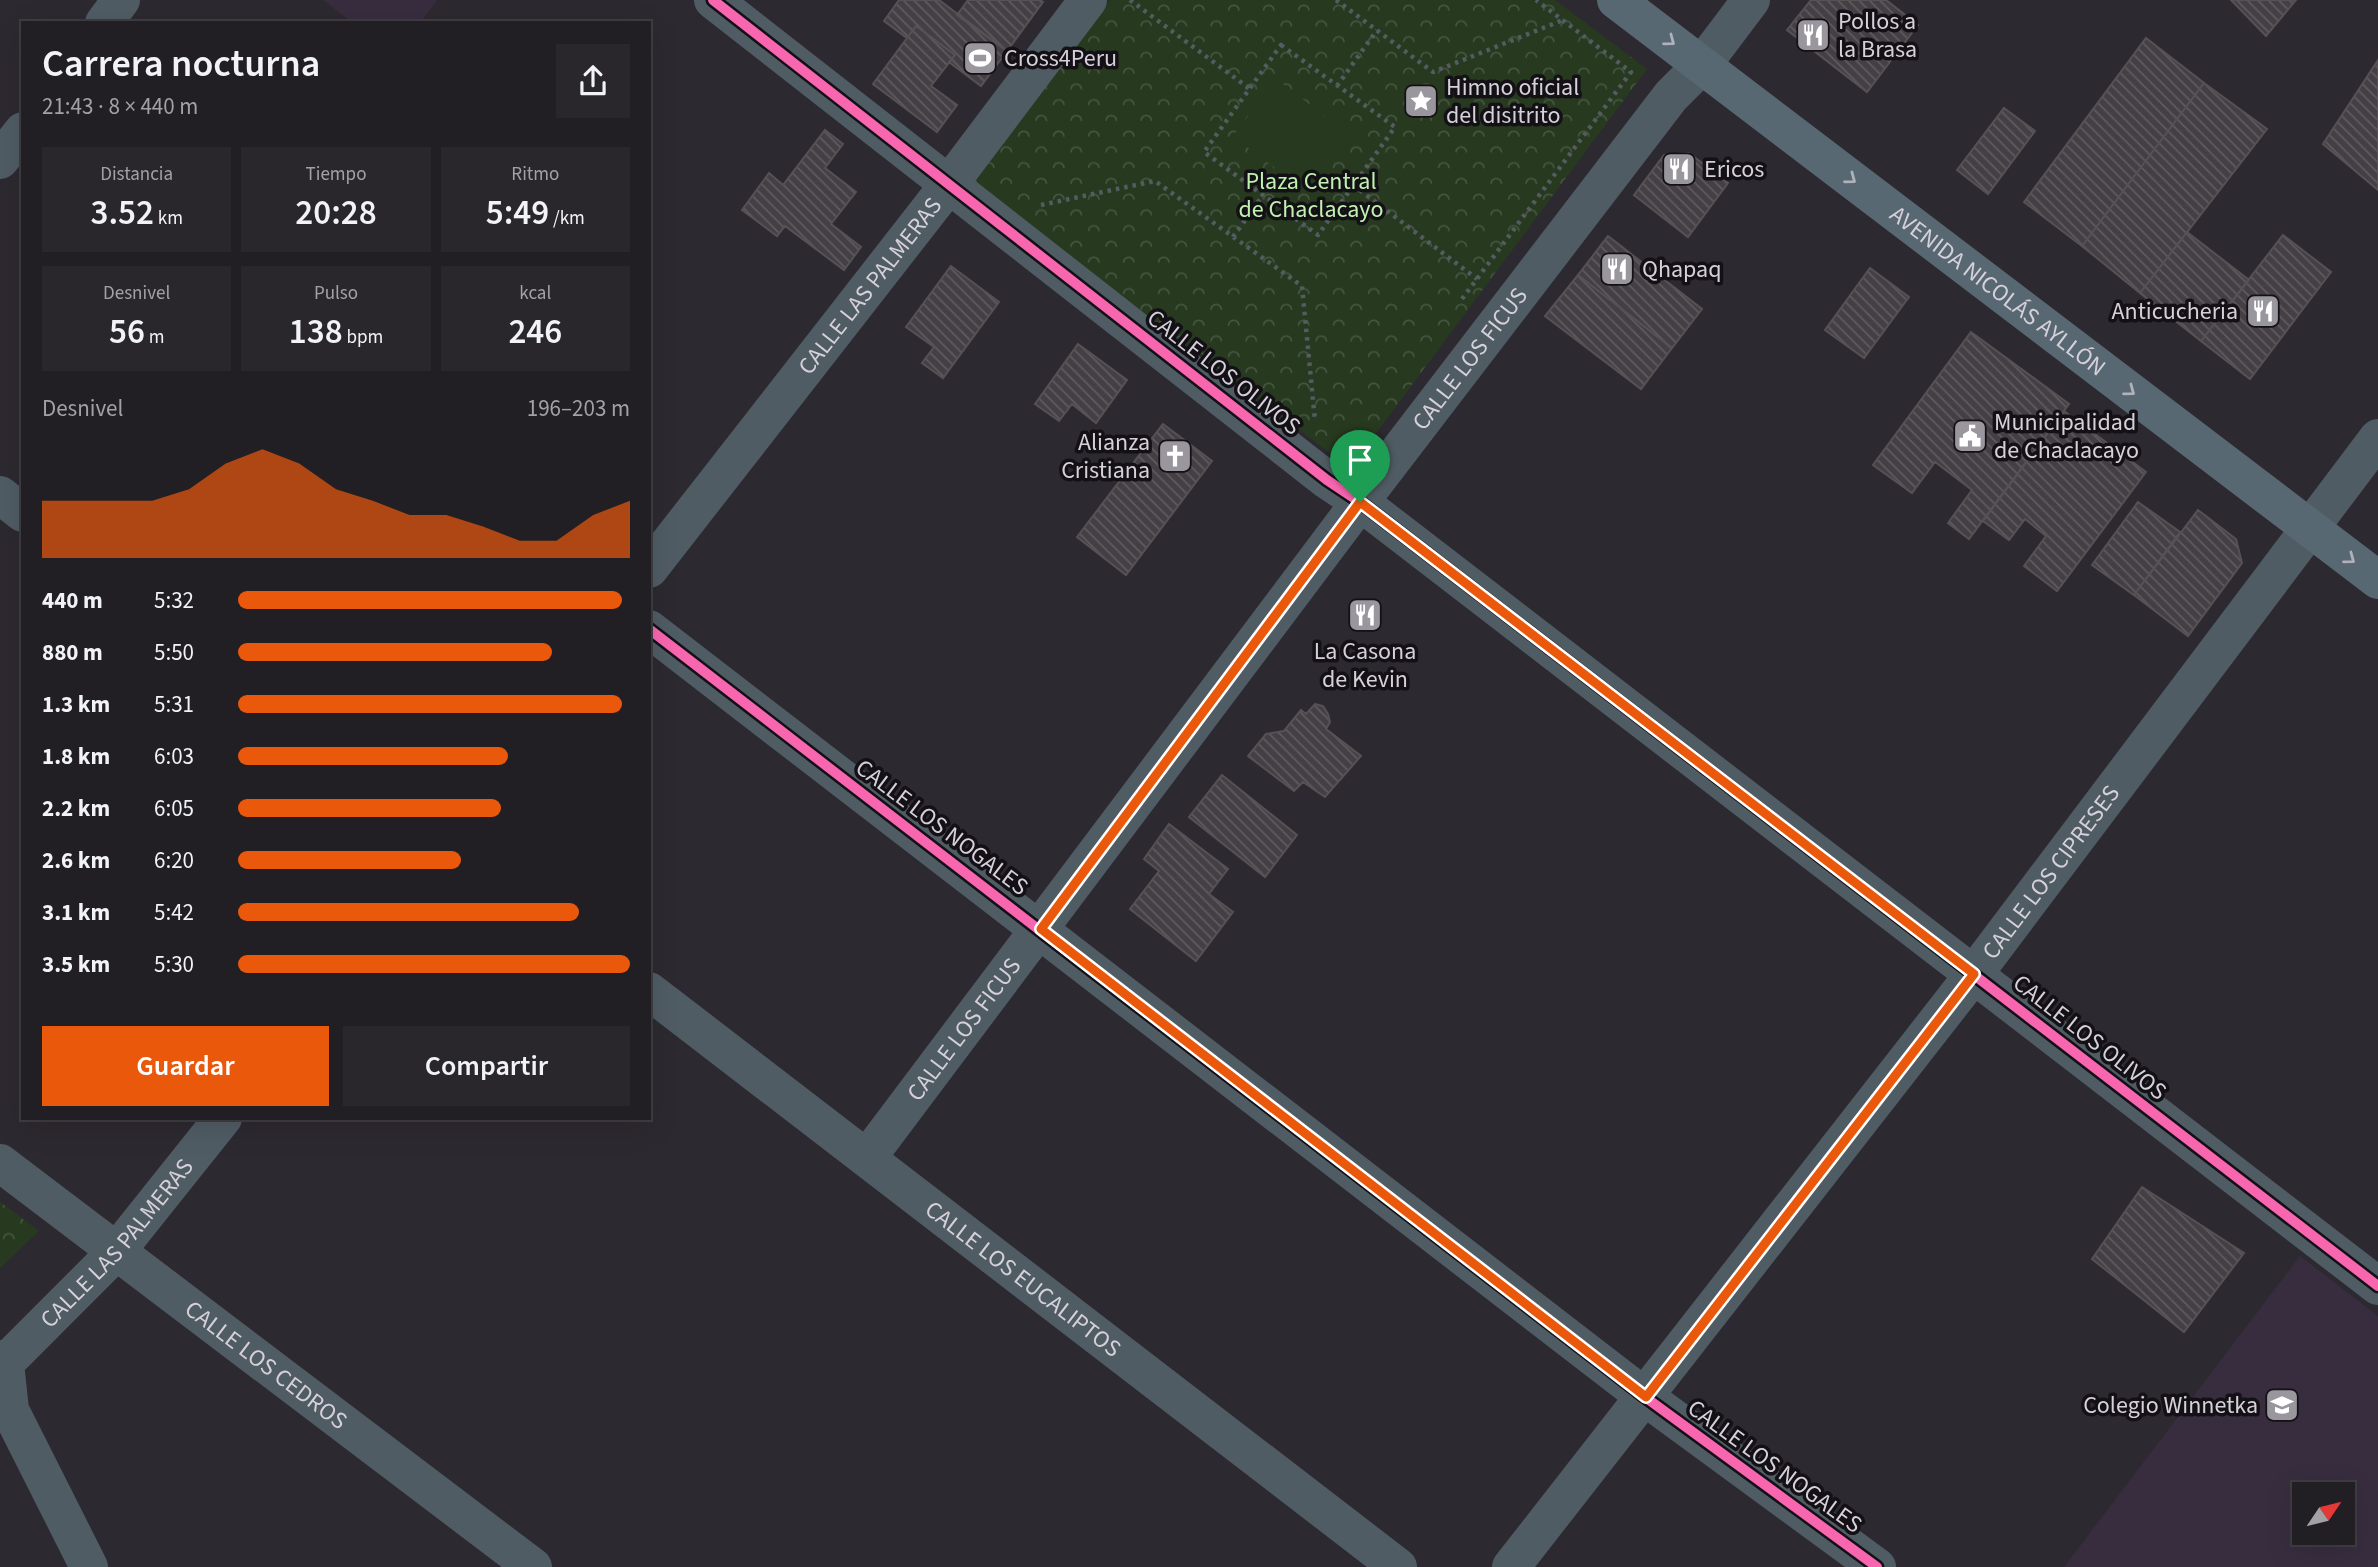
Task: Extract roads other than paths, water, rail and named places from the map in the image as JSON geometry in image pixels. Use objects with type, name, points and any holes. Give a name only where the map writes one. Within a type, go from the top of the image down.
[{"type":"highway","name":"AVENIDA NICOLÁS AYLLÓN","points":[[1616,0],[2378,580]]},
{"type":"street","points":[[105,21],[121,0]]},
{"type":"street","name":"CALLE LOS OLIVOS","points":[[713,0],[1327,480],[1360,502],[2378,1286]]},
{"type":"street","name":"CALLE LAS PALMERAS","points":[[651,566],[950,183],[1088,0]]},
{"type":"street","name":"CALLE LOS FICUS","points":[[867,1158],[1360,502],[1671,96],[1702,65],[1751,0]]},
{"type":"street","name":"CALLE LOS CIPRESES","points":[[1511,1567],[1974,974],[2378,438]]},
{"type":"street","points":[[0,495],[21,511]]},
{"type":"street","name":"CALLE LOS NOGALES","points":[[651,631],[1646,1397],[1877,1567]]},
{"type":"street","name":"CALLE LOS EUCALIPTOS","points":[[651,993],[1398,1567]]},
{"type":"street","name":"CALLE LAS PALMERAS","points":[[2,1361],[116,1252],[221,1120]]},
{"type":"street","name":"CALLE LOS CEDROS","points":[[0,1163],[533,1567]]},
{"type":"street","points":[[2,1361],[10,1409],[89,1567]]},
{"type":"place","name":"Pollos a la Brasa","points":[[1813,35]]},
{"type":"place","name":"Cross4Peru","points":[[980,58]]},
{"type":"place","name":"Himno oficial del disitrito","points":[[1421,101]]},
{"type":"place","name":"Ericos","points":[[1679,169]]},
{"type":"place","name":"Qhapaq","points":[[1617,269]]},
{"type":"place","name":"Anticucheria","points":[[2263,311]]},
{"type":"place","name":"Municipalidad de Chaclacayo","points":[[1970,436]]},
{"type":"place","name":"Alianza Cristiana","points":[[1175,456]]},
{"type":"place","name":"La Casona de Kevin","points":[[1365,615]]},
{"type":"place","name":"Colegio Winnetka","points":[[2282,1405]]},
{"type":"park label","name":"Plaza Central de Chaclacayo","points":[[1311,195]]}]
